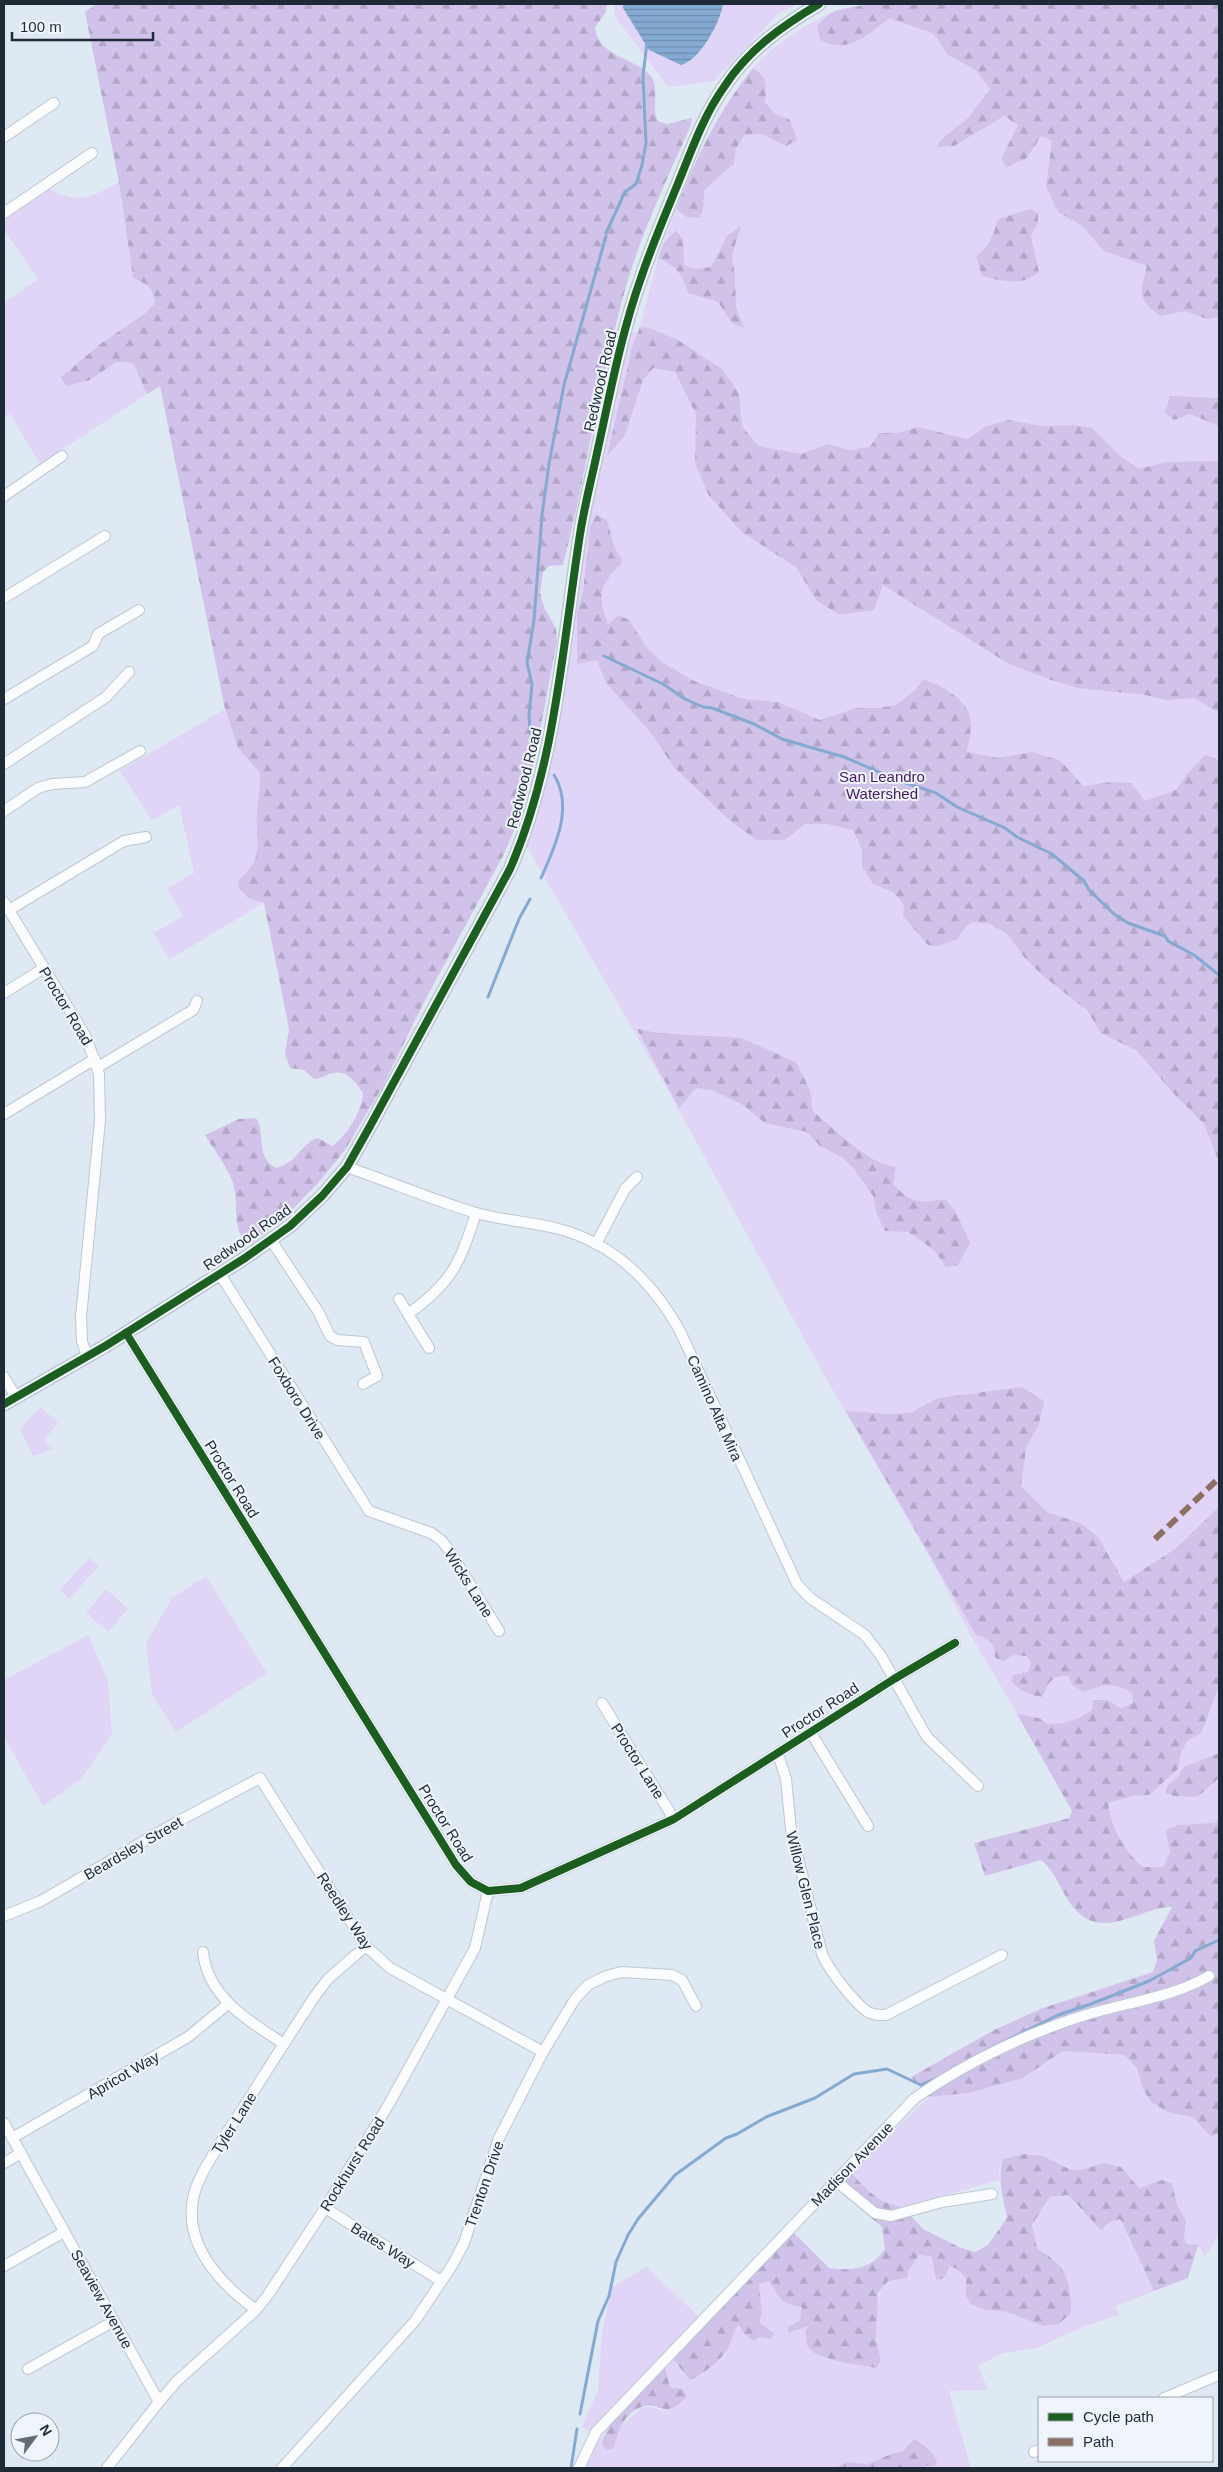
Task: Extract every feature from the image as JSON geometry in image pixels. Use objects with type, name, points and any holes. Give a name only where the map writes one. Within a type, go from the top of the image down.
[{"type":"main road","name":"Redwood Road","points":[[4,1404],[87,1357],[271,1240],[313,1204],[347,1167],[510,870],[523,840],[544,767],[561,672],[579,538],[605,414],[636,294],[666,212],[702,125],[723,88],[752,52],[785,24],[819,4]]},
{"type":"street","points":[[4,137],[54,102]]},
{"type":"street","points":[[4,213],[92,153]]},
{"type":"street","points":[[4,496],[62,456]]},
{"type":"street","points":[[4,598],[105,536]]},
{"type":"street","points":[[4,699],[93,646],[98,634],[139,610]]},
{"type":"street","points":[[4,764],[106,697],[129,672]]},
{"type":"street","points":[[4,811],[38,788],[52,784],[86,782],[140,751]]},
{"type":"street","points":[[5,905],[124,841],[146,838]]},
{"type":"street","name":"Proctor Road","points":[[5,905],[86,1037],[96,1063],[101,1104],[81,1317],[82,1341],[87,1357]]},
{"type":"street","points":[[4,993],[44,968]]},
{"type":"street","points":[[4,1114],[193,1010],[197,1001]]},
{"type":"street","name":"Camino Alta Mira","points":[[347,1167],[476,1212],[557,1229],[596,1244],[620,1258],[635,1270],[668,1308],[680,1331],[797,1584],[810,1598],[865,1635],[881,1656],[927,1737],[978,1786]]},
{"type":"street","points":[[596,1244],[625,1189],[637,1177]]},
{"type":"street","points":[[408,1314],[428,1299],[450,1277],[465,1246],[476,1212]]},
{"type":"street","points":[[271,1240],[318,1313],[330,1336],[337,1340],[360,1341],[366,1345],[377,1376],[362,1384]]},
{"type":"street","name":"Foxboro Drive","points":[[220,1274],[369,1511],[380,1515]]},
{"type":"street","points":[[399,1299],[429,1348]]},
{"type":"street","name":"Proctor Road","points":[[126,1333],[456,1865],[471,1882],[488,1890],[521,1888],[674,1819],[894,1679],[955,1643]]},
{"type":"street","points":[[4,1377],[16,1397]]},
{"type":"street","name":"Wicks Lane","points":[[380,1515],[430,1533],[440,1540],[449,1550],[499,1631]]},
{"type":"street","name":"Proctor Lane","points":[[602,1703],[674,1819]]},
{"type":"street","points":[[811,1733],[868,1826]]},
{"type":"street","name":"Willow Glen Place","points":[[778,1754],[786,1779],[791,1830],[822,1954],[826,1964],[865,2010],[875,2015],[886,2015],[1002,1955]]},
{"type":"street","name":"Beardsley Street","points":[[4,1916],[41,1901],[175,1823],[260,1778]]},
{"type":"street","name":"Reedley Way","points":[[260,1778],[366,1946],[390,1968],[543,2052]]},
{"type":"street","name":"Rockhurst Road","points":[[159,2402],[177,2381],[256,2310],[268,2295],[325,2208],[377,2124],[477,1942],[488,1890]]},
{"type":"street","name":"Tyler Lane","points":[[256,2310],[214,2273],[203,2258],[192,2224],[192,2208],[201,2177],[284,2044],[328,1979],[366,1946]]},
{"type":"street","points":[[203,1952],[204,1965],[211,1981],[228,2004],[239,2015],[284,2044]]},
{"type":"street","name":"Trenton Drive","points":[[282,2468],[415,2321],[441,2281],[464,2242],[499,2138],[543,2052],[575,2000],[588,1985],[604,1977],[621,1972],[672,1975],[682,1980],[696,2006]]},
{"type":"street","name":"Madison Avenue","points":[[579,2468],[596,2432],[916,2098],[967,2067],[1029,2036],[1088,2014],[1191,1987],[1209,1976]]},
{"type":"street","name":"Apricot Way","points":[[12,2138],[188,2037],[228,2004]]},
{"type":"street","name":"Seaview Avenue","points":[[4,2123],[159,2402]]},
{"type":"street","points":[[4,2163],[21,2153]]},
{"type":"street","points":[[836,2181],[875,2213],[891,2216],[942,2202],[992,2194]]},
{"type":"street","name":"Bates Way","points":[[325,2208],[441,2281]]},
{"type":"street","points":[[4,2266],[64,2232]]},
{"type":"street","points":[[28,2369],[114,2321]]},
{"type":"street","points":[[1166,2397],[1219,2375]]},
{"type":"street","points":[[107,2468],[159,2402]]},
{"type":"green space","points":[[97,4],[607,4],[606,12],[595,27],[597,37],[609,50],[641,68],[652,78],[658,121],[667,124],[692,118],[691,125],[648,223],[627,283],[609,353],[563,565],[549,566],[543,572],[540,593],[544,607],[556,629],[557,641],[531,778],[521,814],[503,856],[423,1004],[384,1084],[345,1150],[318,1183],[282,1220],[251,1243],[245,1241],[238,1227],[234,1186],[231,1178],[205,1135],[239,1119],[256,1118],[259,1125],[263,1153],[270,1164],[277,1168],[292,1160],[314,1139],[318,1138],[332,1146],[338,1142],[353,1123],[360,1108],[363,1093],[351,1078],[343,1073],[329,1074],[314,1079],[304,1070],[290,1068],[285,1054],[289,1029],[264,903],[248,898],[238,887],[239,879],[253,864],[256,856],[260,773],[238,748],[225,709],[160,386],[147,394],[133,363],[116,362],[90,380],[67,386],[61,377],[103,342],[144,314],[155,303],[153,294],[148,287],[133,278],[119,182],[85,12]]},
{"type":"green space","points":[[614,4],[797,4],[778,14],[714,81],[668,87],[615,17]]},
{"type":"green space","points":[[866,4],[1219,4],[1219,317],[1207,319],[1185,311],[1160,316],[1147,305],[1142,295],[1147,266],[1104,251],[1081,225],[1058,212],[1046,187],[1052,141],[1041,136],[1026,159],[1006,167],[1001,159],[1018,125],[1004,116],[954,146],[936,147],[942,139],[968,118],[990,89],[976,70],[948,55],[934,34],[890,18],[866,36],[849,44],[830,44],[820,40],[817,26],[829,14],[840,9]]},
{"type":"green space","name":"San Leandro Watershed","points":[[1219,4],[1219,1886],[1137,1916],[971,1636],[932,1561],[824,1375],[665,1085],[523,840],[544,767],[579,538],[626,330],[643,334],[645,328],[640,327],[658,258],[667,262],[679,234],[675,230],[663,244],[676,209],[685,217],[760,72],[753,68],[779,44],[817,19],[828,14],[817,26],[872,7]]},
{"type":"green space","points":[[753,68],[758,71],[765,82],[765,102],[774,113],[790,120],[797,140],[786,146],[762,134],[744,135],[736,149],[734,164],[704,190],[703,210],[700,218],[686,217],[676,209],[692,171],[718,118]]},
{"type":"green space","points":[[119,182],[133,278],[148,287],[153,294],[155,303],[144,314],[103,342],[61,378],[90,380],[116,362],[133,363],[147,394],[40,464],[10,414],[4,417],[4,303],[38,279],[4,230],[4,217],[47,188],[76,198],[92,195]]},
{"type":"green space","points":[[1031,209],[1038,213],[1038,223],[1031,236],[1039,272],[1026,280],[1012,282],[982,276],[976,256],[988,245],[998,219]]},
{"type":"green space","points":[[741,226],[732,255],[736,307],[744,328],[733,324],[718,302],[688,293],[678,271],[670,264],[658,258],[663,244],[676,230],[683,240],[684,265],[694,269],[711,267],[727,236]]},
{"type":"green space","points":[[640,327],[649,328],[678,340],[722,369],[739,393],[742,426],[758,446],[801,454],[828,444],[848,450],[870,447],[879,433],[898,433],[918,427],[967,439],[987,426],[1008,420],[1041,426],[1074,425],[1092,428],[1119,455],[1139,469],[1166,462],[1219,461],[1219,713],[1194,698],[1166,700],[1145,695],[1078,688],[1009,664],[883,585],[874,610],[840,615],[817,601],[796,567],[743,533],[709,496],[695,463],[696,414],[675,372],[653,368],[643,380],[625,435],[607,456],[633,344]]},
{"type":"green space","points":[[1170,396],[1219,398],[1219,426],[1190,414],[1174,420],[1165,413]]},
{"type":"green space","points":[[596,515],[607,520],[614,546],[623,562],[609,577],[602,590],[602,605],[608,624],[619,615],[629,620],[645,645],[660,661],[692,680],[743,699],[778,702],[819,720],[857,708],[879,708],[896,705],[914,691],[924,679],[954,695],[969,713],[971,725],[967,752],[998,758],[1032,752],[1061,761],[1083,786],[1112,782],[1131,783],[1145,801],[1176,790],[1187,774],[1205,755],[1219,760],[1219,1162],[1204,1124],[1175,1095],[1137,1051],[1101,1033],[1087,1010],[1043,976],[1025,958],[1007,934],[990,924],[972,922],[966,926],[957,939],[939,946],[928,945],[903,916],[904,905],[893,892],[873,884],[862,867],[862,850],[853,830],[827,824],[805,824],[785,840],[756,840],[728,819],[673,766],[651,733],[606,683],[597,660],[577,664],[577,612],[583,592],[590,527]]},
{"type":"green space","points":[[225,709],[238,748],[260,773],[259,852],[250,870],[239,879],[248,898],[264,903],[169,960],[154,933],[183,916],[167,889],[194,873],[179,805],[152,821],[120,771]]},
{"type":"green space","points":[[637,1029],[659,1033],[741,1038],[796,1062],[810,1090],[813,1111],[863,1153],[885,1165],[896,1167],[893,1184],[905,1195],[922,1201],[945,1199],[956,1212],[970,1243],[958,1265],[946,1267],[934,1250],[908,1232],[885,1231],[877,1215],[873,1196],[854,1169],[842,1157],[820,1146],[807,1132],[765,1123],[743,1105],[712,1090],[696,1088],[679,1108]]},
{"type":"green space","points":[[1022,1387],[1044,1401],[1039,1424],[1026,1448],[1021,1486],[1047,1512],[1080,1523],[1098,1537],[1124,1582],[1175,1549],[1219,1507],[1219,1687],[1201,1733],[1187,1741],[1181,1753],[1178,1769],[1149,1795],[1132,1796],[1108,1803],[1115,1830],[1130,1854],[1143,1867],[1163,1867],[1170,1852],[1166,1830],[1178,1825],[1215,1823],[1219,1819],[1219,2133],[1211,2137],[1193,2117],[1170,2113],[1151,2102],[1143,2089],[1137,2069],[1125,2055],[1063,2051],[1021,2079],[969,2093],[929,2097],[911,2077],[994,2030],[1043,2008],[1153,1972],[1157,1960],[1154,1941],[1172,1907],[1160,1908],[1110,1923],[1097,1922],[1085,1918],[1074,1908],[1051,1871],[1041,1860],[985,1876],[974,1843],[1069,1818],[1072,1811],[1017,1714],[1039,1718],[1048,1724],[1064,1723],[1092,1710],[1093,1700],[1107,1700],[1121,1708],[1133,1703],[1132,1693],[1114,1685],[1098,1687],[1084,1692],[1073,1686],[1068,1676],[1057,1677],[1051,1680],[1042,1697],[1018,1688],[1012,1682],[1013,1675],[1028,1672],[1031,1662],[1027,1656],[1014,1655],[1004,1661],[995,1658],[991,1643],[985,1638],[976,1635],[846,1411],[887,1414],[910,1413],[938,1398]]},
{"type":"green space","points":[[41,1407],[58,1423],[44,1440],[54,1449],[33,1456],[20,1429]]},
{"type":"green space","points":[[89,1558],[99,1566],[69,1599],[60,1590]]},
{"type":"green space","points":[[206,1576],[267,1673],[176,1732],[152,1695],[146,1643],[172,1598]]},
{"type":"green space","points":[[106,1589],[128,1609],[108,1632],[86,1613]]},
{"type":"green space","points":[[88,1635],[108,1681],[112,1734],[81,1779],[43,1806],[4,1737],[4,1680]]},
{"type":"green space","points":[[1219,1753],[1219,1778],[1197,1797],[1174,1796],[1165,1793],[1168,1785],[1176,1779],[1184,1767]]},
{"type":"green space","points":[[1063,2051],[1125,2055],[1137,2069],[1143,2089],[1170,2113],[1193,2117],[1211,2137],[1219,2133],[1219,2235],[1205,2257],[1198,2245],[1187,2244],[1184,2237],[1186,2221],[1177,2205],[1172,2183],[1162,2180],[1138,2188],[1121,2167],[1104,2163],[1084,2169],[1071,2170],[1043,2156],[1024,2154],[1003,2159],[999,2171],[1000,2180],[903,2207],[880,2199],[850,2172],[929,2097],[969,2093],[1021,2079]]},
{"type":"green space","points":[[1024,2154],[1043,2156],[1071,2170],[1084,2169],[1104,2163],[1121,2167],[1139,2188],[1162,2180],[1172,2183],[1177,2205],[1186,2221],[1184,2237],[1187,2244],[1198,2245],[1188,2278],[1154,2291],[1120,2219],[1110,2222],[1101,2230],[1068,2195],[1050,2197],[1032,2225],[1037,2248],[1061,2267],[1068,2282],[1071,2313],[1059,2324],[1043,2326],[1007,2312],[986,2310],[971,2304],[966,2296],[966,2278],[957,2269],[950,2266],[944,2278],[936,2280],[932,2257],[919,2255],[909,2270],[907,2278],[888,2281],[878,2293],[876,2338],[881,2361],[876,2368],[818,2355],[807,2345],[807,2326],[788,2333],[788,2327],[800,2320],[802,2307],[782,2300],[769,2281],[759,2284],[762,2312],[759,2322],[773,2333],[772,2339],[760,2337],[754,2341],[744,2334],[739,2325],[722,2357],[707,2370],[690,2380],[672,2358],[794,2233],[829,2268],[860,2268],[880,2256],[885,2249],[882,2227],[835,2187],[850,2172],[880,2199],[903,2207],[923,2229],[959,2247],[975,2252],[988,2245],[1007,2218],[1002,2196],[1001,2166],[1003,2159]]},
{"type":"green space","points":[[1068,2195],[1081,2211],[1109,2222],[1119,2219],[1154,2291],[1116,2306],[1119,2315],[1085,2326],[1037,2348],[1004,2353],[978,2365],[988,2390],[949,2391],[971,2468],[925,2468],[926,2466],[914,2439],[903,2451],[868,2464],[846,2462],[835,2468],[584,2468],[599,2437],[604,2436],[602,2443],[642,2407],[651,2407],[664,2411],[682,2389],[670,2387],[665,2367],[672,2358],[681,2370],[711,2366],[729,2346],[732,2332],[739,2325],[760,2337],[773,2333],[759,2322],[762,2312],[759,2284],[769,2281],[780,2299],[803,2307],[800,2320],[788,2327],[788,2333],[807,2325],[807,2345],[823,2358],[863,2365],[881,2361],[876,2319],[882,2288],[890,2281],[907,2278],[909,2270],[919,2255],[932,2257],[934,2265],[944,2278],[950,2266],[957,2269],[966,2278],[966,2295],[986,2310],[1007,2312],[1043,2326],[1055,2259],[1037,2248],[1032,2225],[1050,2197]]},
{"type":"green space","points":[[647,2267],[700,2318],[590,2432],[582,2427],[598,2390],[602,2332],[612,2287]]},
{"type":"green space","points":[[665,2367],[670,2387],[682,2389],[687,2396],[673,2408],[662,2409],[647,2406],[635,2410],[622,2424],[614,2448],[606,2450],[602,2443],[612,2423]]},
{"type":"green space","points":[[914,2439],[933,2454],[937,2461],[935,2466],[926,2466],[925,2468],[835,2468],[846,2462],[868,2464],[903,2451]]},
{"type":"water","points":[[623,4],[723,4],[718,21],[702,49],[688,62],[681,65],[649,50],[623,8]]},
{"type":"waterway","points":[[606,233],[625,192],[636,184],[642,165],[646,143],[643,76],[647,42]]},
{"type":"waterway","points":[[530,733],[529,716],[532,684],[527,663],[534,620],[542,515],[549,464],[564,385],[606,236]]},
{"type":"waterway","points":[[604,656],[663,684],[685,699],[703,707],[712,708],[754,724],[782,739],[844,757],[900,781],[936,793],[957,807],[1005,828],[1017,837],[1052,854],[1084,881],[1089,890],[1114,914],[1128,923],[1165,936],[1168,941],[1194,955],[1219,975]]},
{"type":"waterway","points":[[541,878],[557,840],[562,813],[560,787],[554,775]]},
{"type":"waterway","points":[[488,997],[519,919],[530,899]]},
{"type":"waterway","points":[[989,2049],[1058,2015],[1149,1981],[1191,1958],[1195,1951],[1219,1940]]},
{"type":"waterway","points":[[580,2414],[598,2321],[609,2296],[616,2262],[628,2235],[638,2219],[675,2175],[726,2138],[737,2134],[766,2117],[815,2098],[854,2074],[887,2069],[921,2085],[935,2079]]},
{"type":"waterway","points":[[571,2468],[577,2429]]},
{"type":"marked path","points":[[1155,1539],[1219,1478]]},
{"type":"cycle path","points":[[4,1404],[107,1345],[245,1258],[290,1226],[322,1196],[347,1167],[510,869],[525,830],[537,790],[555,708],[581,530],[611,386],[634,299],[659,229],[710,109],[733,74],[755,50],[779,30],[819,4]]},
{"type":"cycle path","points":[[126,1333],[456,1865],[471,1882],[488,1891],[521,1888],[674,1819],[894,1679],[955,1643]]}]
